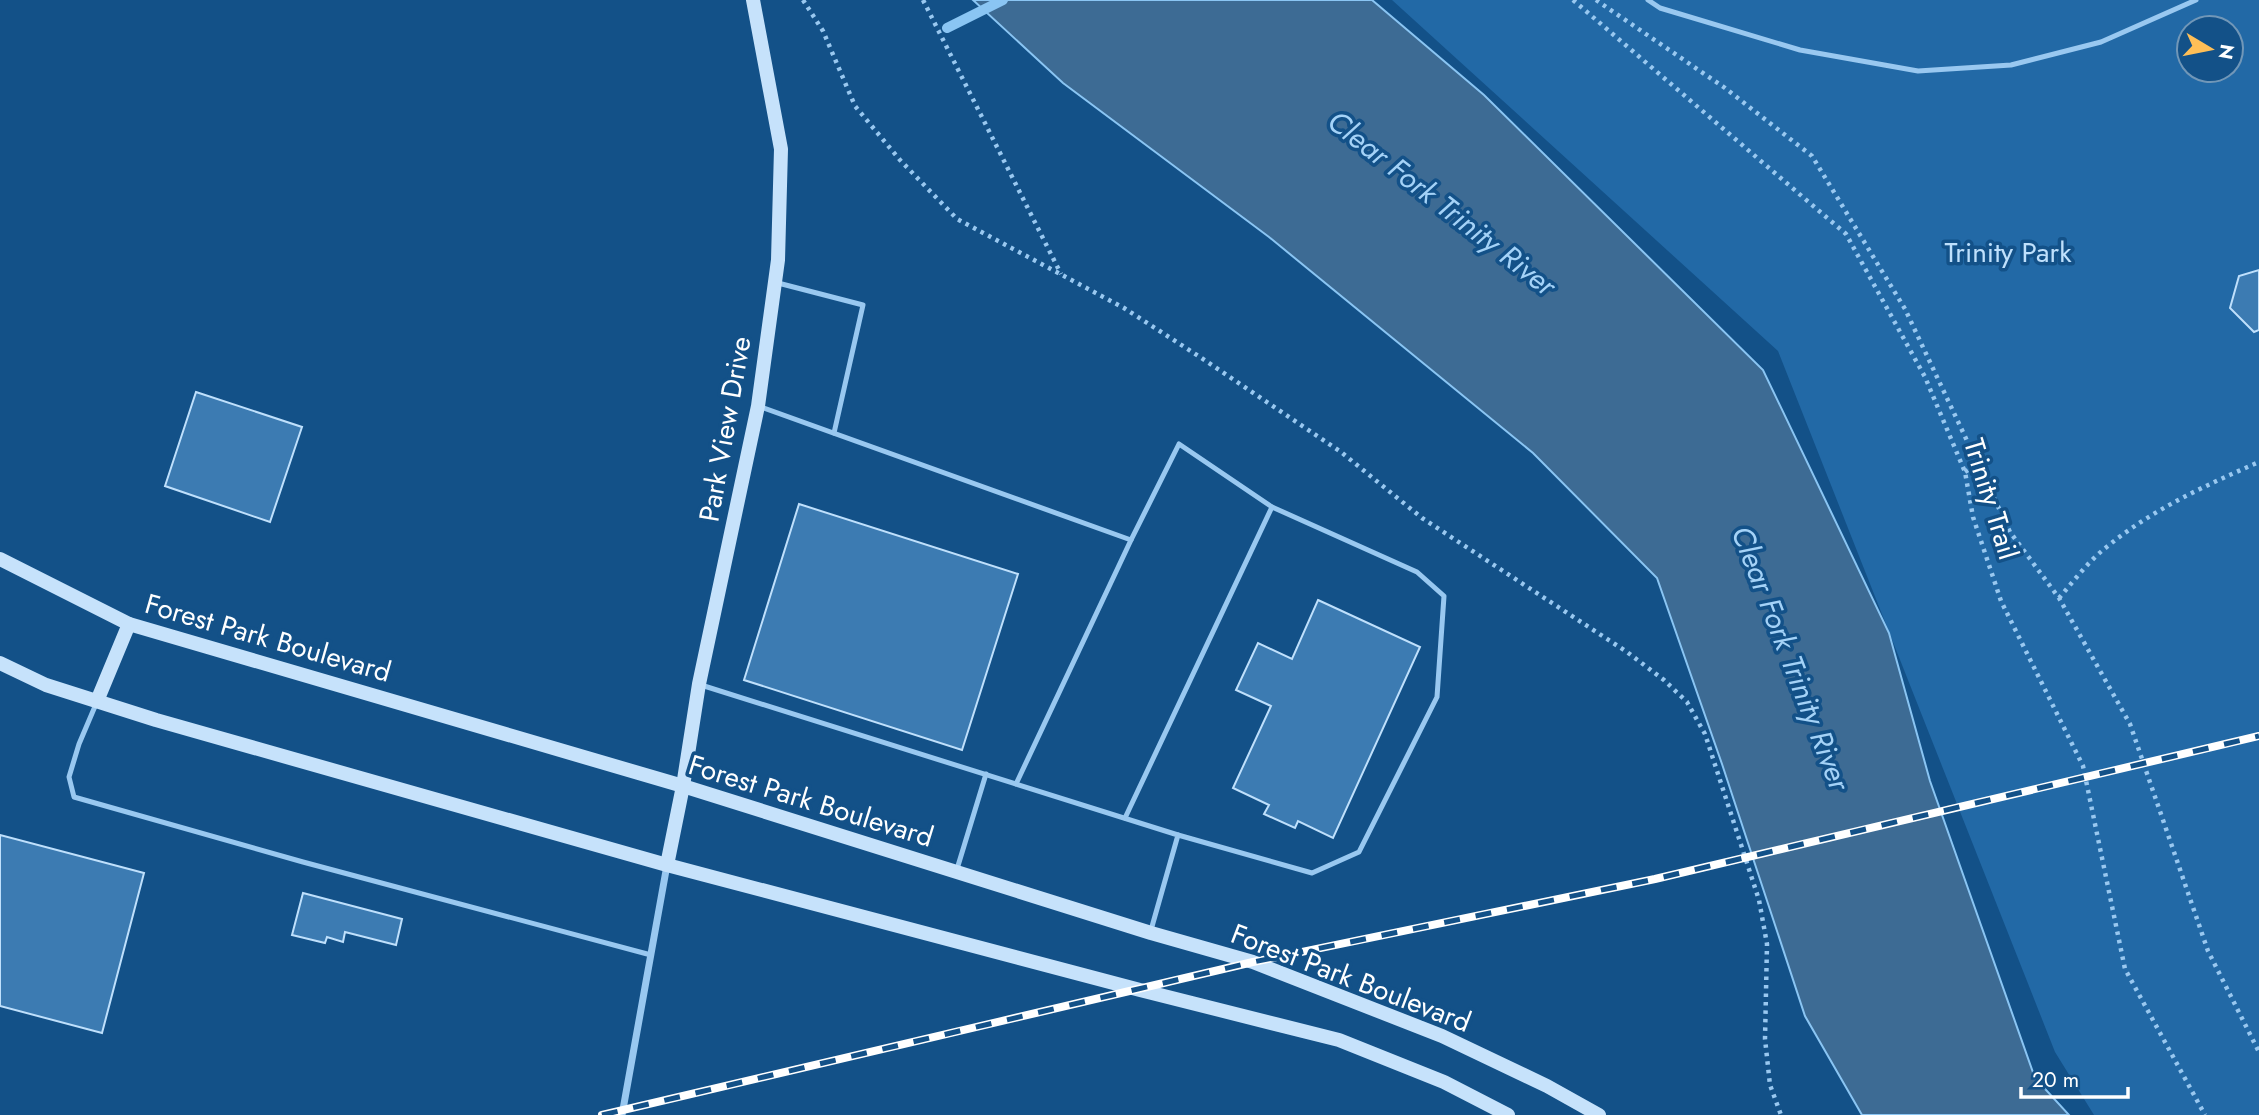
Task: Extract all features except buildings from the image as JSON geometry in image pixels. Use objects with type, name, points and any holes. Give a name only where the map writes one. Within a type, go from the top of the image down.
[{"type":"main road","name":"Park View Drive","points":[[667,865],[699,684],[758,406],[775,282],[781,149],[753,0]]},
{"type":"main road","name":"Forest Park Boulevard","points":[[0,559],[129,624],[683,786],[1151,933],[1253,962],[1442,1036],[1547,1086],[1599,1115]]},
{"type":"main road","points":[[97,701],[129,624]]},
{"type":"main road","points":[[0,663],[46,685],[156,720],[667,865],[1127,987],[1339,1040],[1444,1082],[1508,1115]]},
{"type":"street","points":[[622,1115],[667,865]]},
{"type":"lane","points":[[1648,0],[1660,8],[1800,50],[1918,71],[2011,65],[2101,42],[2196,0]]},
{"type":"lane","points":[[775,282],[863,305],[834,433]]},
{"type":"lane","points":[[758,406],[1131,540]]},
{"type":"lane","points":[[699,684],[986,774],[1016,784],[1178,835],[1312,873],[1359,852],[1437,697],[1444,596],[1417,572],[1272,507],[1179,444],[1016,784]]},
{"type":"lane","points":[[1125,818],[1272,507]]},
{"type":"lane","points":[[97,701],[79,744],[69,778],[74,797],[303,862],[651,955]]},
{"type":"lane","points":[[957,873],[986,774]]},
{"type":"lane","points":[[1151,933],[1178,835]]},
{"type":"path","points":[[803,0],[823,32],[855,106],[900,160],[957,219],[1124,308],[1341,452],[1422,518],[1628,652],[1687,702],[1705,734],[1759,900],[1767,944],[1765,1039],[1770,1085],[1781,1115]]},
{"type":"path","points":[[923,0],[1061,274]]},
{"type":"path","name":"Trinity Trail","points":[[1573,0],[1846,234],[1924,377],[1965,472],[1973,517],[2001,601],[2083,766],[2125,969],[2205,1115]]},
{"type":"path","points":[[1596,0],[1725,88],[1812,156],[1905,309],[2010,532],[2059,598],[2130,724],[2208,951],[2259,1052]]},
{"type":"path","points":[[1846,234],[1857,229]]},
{"type":"path","points":[[2059,598],[2101,551],[2142,520],[2202,487],[2259,462]]},
{"type":"path","points":[[1965,472],[1977,464]]},
{"type":"green space","name":"Trinity Park","points":[[1392,0],[2259,0],[2259,1115],[2094,1115],[2055,1052],[1778,351]]},
{"type":"water","name":"Clear Fork Trinity River","points":[[973,0],[1372,0],[1484,95],[1763,370],[1889,633],[1930,781],[2035,1078],[2069,1115],[1862,1115],[1805,1016],[1657,578],[1533,453],[1269,237],[1063,83]]},
{"type":"waterway","points":[[947,28],[1003,0]]},
{"type":"railway","points":[[602,1115],[1253,962],[1655,879],[2259,736]]}]
